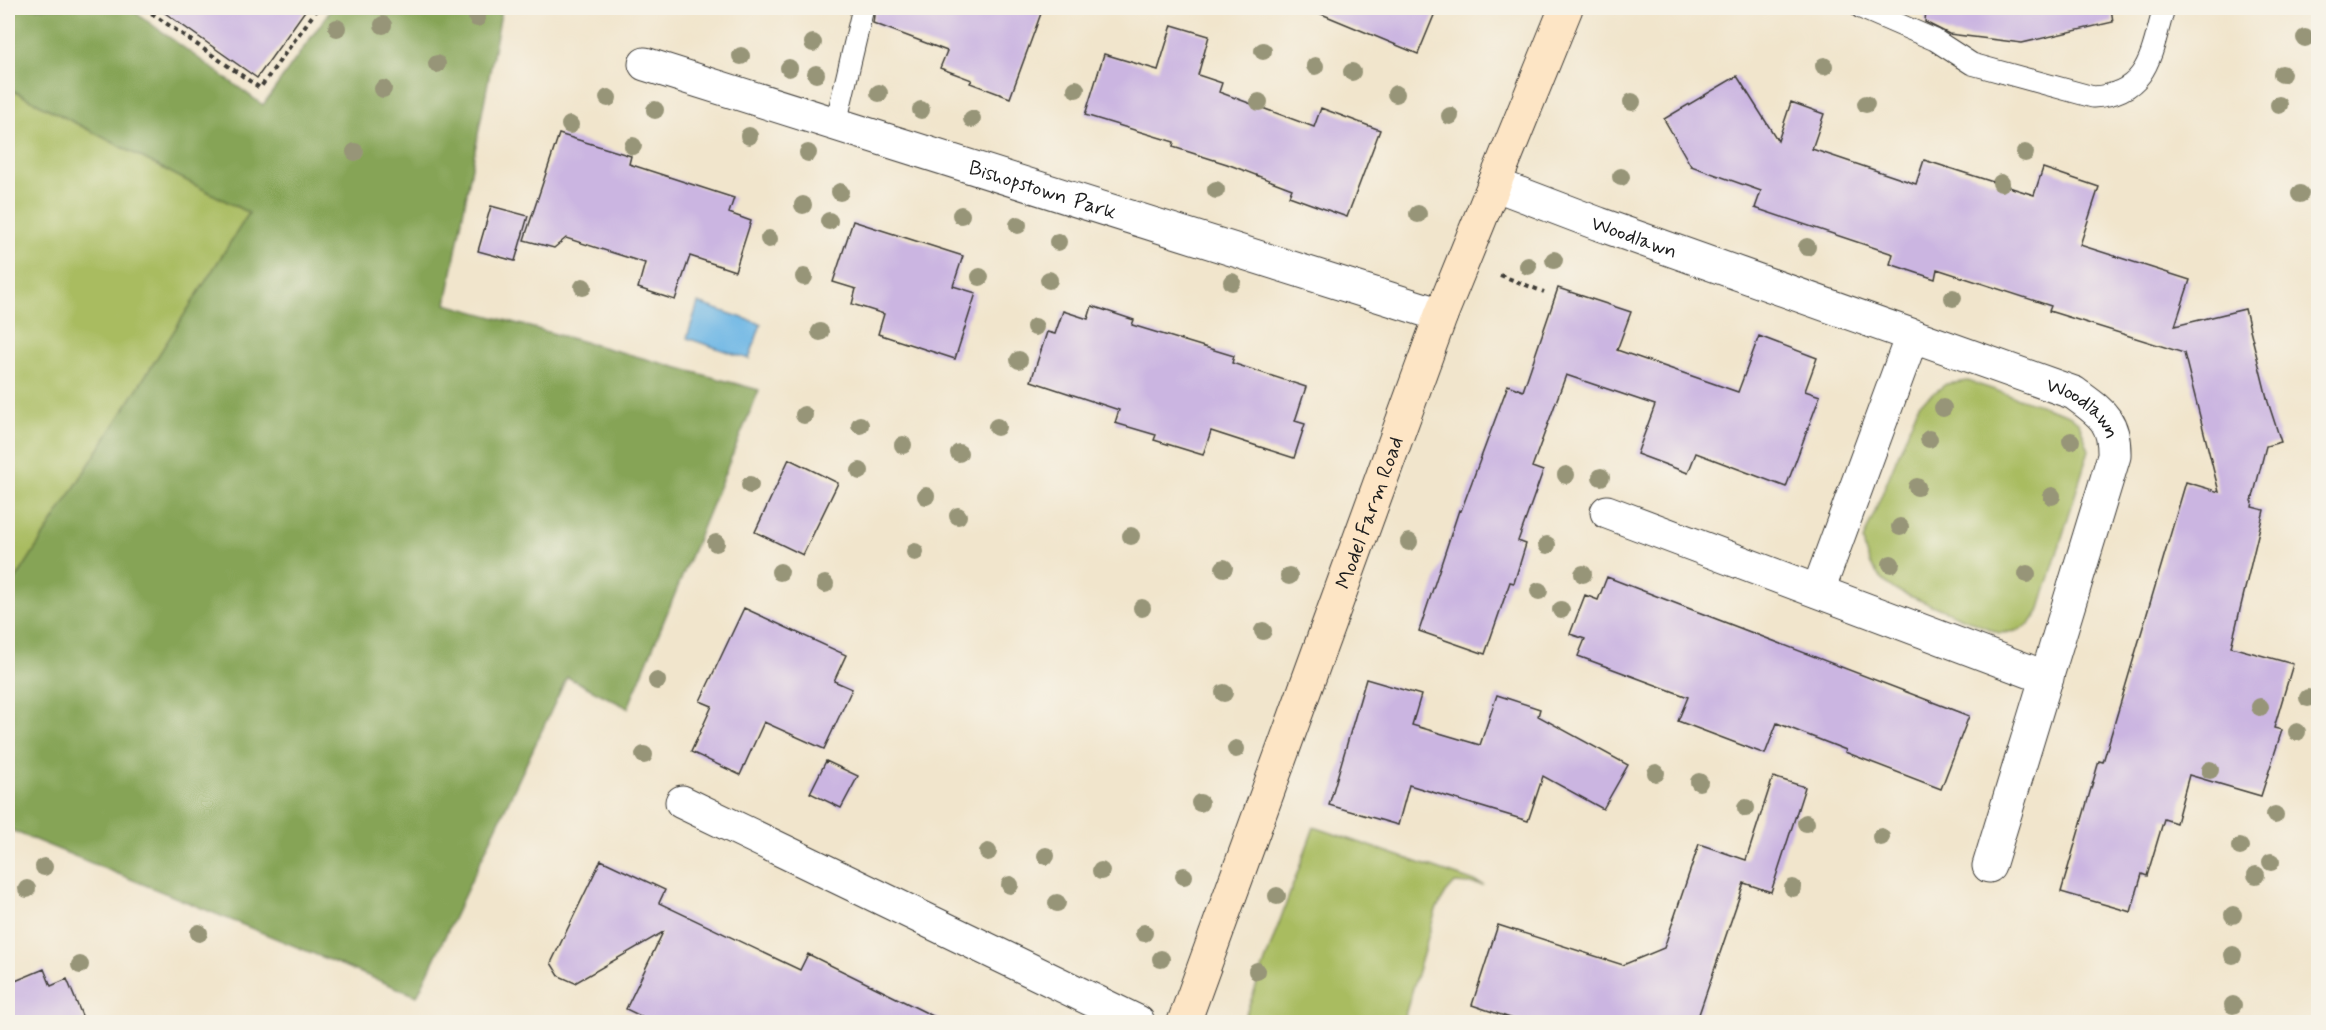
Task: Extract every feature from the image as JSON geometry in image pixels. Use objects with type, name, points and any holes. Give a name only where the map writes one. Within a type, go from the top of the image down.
[{"type":"main road","name":"Model Farm Road","points":[[1184,1023],[1441,315],[1566,8]]},
{"type":"street","name":"Bishopstown Park","points":[[645,64],[1441,315]]},
{"type":"street","name":"Woodlawn","points":[[1494,184],[1599,224],[2074,393],[2102,413],[2114,437],[2114,456],[1989,866]]},
{"type":"street","points":[[1818,591],[1912,336]]},
{"type":"street","points":[[1607,512],[2047,678]]},
{"type":"street","points":[[682,802],[1138,1023]]},
{"type":"lane","points":[[836,123],[863,8]]},
{"type":"lane","points":[[1861,8],[1935,40],[1972,64],[2092,97],[2108,96],[2121,91],[2139,79],[2150,57],[2163,8]]},
{"type":"path","points":[[144,8],[260,88],[318,8]]},
{"type":"path","points":[[1493,272],[1544,292]]},
{"type":"green space","points":[[8,8],[129,8],[263,105],[332,8],[502,8],[446,304],[759,390],[628,708],[567,677],[417,996],[8,829],[8,592],[249,213],[8,88]]},
{"type":"green space","points":[[8,88],[249,213],[8,592]]},
{"type":"green space","points":[[1968,381],[2069,415],[2079,423],[2089,450],[2039,612],[2027,626],[2012,632],[1999,633],[1895,590],[1882,580],[1873,568],[1863,540],[1919,404],[1946,384]]},
{"type":"green space","points":[[1314,827],[1484,885],[1455,883],[1446,893],[1436,910],[1403,1022],[1243,1022]]},
{"type":"water","points":[[698,303],[761,324],[749,359],[687,338]]},
{"type":"building","points":[[158,8],[307,8],[257,78]]},
{"type":"building","points":[[875,8],[1043,8],[1010,98],[970,83],[972,80],[940,68],[947,51],[873,23]]},
{"type":"building","points":[[1307,8],[1437,8],[1418,54]]},
{"type":"building","points":[[1926,8],[2111,8],[2113,22],[2022,43],[1949,34],[1925,22]]},
{"type":"building","points":[[1172,25],[1209,36],[1198,75],[1222,83],[1219,92],[1314,127],[1321,108],[1380,130],[1347,217],[1289,196],[1292,189],[1227,164],[1173,147],[1174,142],[1085,115],[1104,54],[1158,70]]},
{"type":"building","points":[[1737,76],[1778,141],[1791,102],[1824,114],[1812,149],[1916,184],[1924,160],[2034,195],[2043,168],[2099,187],[2080,245],[2190,280],[2175,326],[2245,309],[2268,402],[2281,442],[2266,446],[2252,501],[2252,507],[2264,510],[2231,647],[2293,664],[2274,728],[2282,730],[2261,796],[2189,775],[2176,823],[2164,819],[2147,876],[2142,874],[2131,912],[2061,892],[2099,761],[2103,762],[2186,482],[2219,492],[2184,353],[2049,311],[2051,306],[1937,269],[1935,279],[1890,264],[1893,254],[1755,208],[1761,191],[1691,166],[1664,119]]},
{"type":"building","points":[[559,134],[631,156],[629,164],[734,198],[729,213],[751,221],[735,271],[690,256],[675,300],[638,288],[645,263],[566,238],[554,248],[524,240]]},
{"type":"building","points":[[491,206],[528,216],[515,261],[478,251]]},
{"type":"building","points":[[853,221],[963,256],[953,286],[976,293],[955,359],[878,334],[884,314],[852,304],[856,289],[833,282]]},
{"type":"building","points":[[1558,288],[1631,312],[1617,350],[1738,392],[1759,336],[1817,358],[1805,391],[1820,396],[1786,487],[1696,453],[1688,473],[1637,454],[1655,405],[1566,375],[1532,467],[1543,471],[1518,541],[1526,544],[1514,583],[1510,582],[1485,654],[1419,631],[1459,510],[1461,511],[1508,385],[1523,391]]},
{"type":"building","points":[[1092,306],[1134,320],[1132,325],[1234,356],[1232,363],[1306,387],[1295,421],[1305,424],[1294,458],[1211,431],[1203,455],[1154,440],[1156,435],[1115,423],[1119,410],[1031,381],[1047,332],[1055,334],[1063,311],[1088,319]]},
{"type":"building","points":[[789,459],[838,483],[803,555],[755,532]]},
{"type":"building","points":[[1607,577],[1969,716],[1941,789],[1777,723],[1765,754],[1678,721],[1688,697],[1578,656],[1585,639],[1570,634],[1585,595],[1598,600]]},
{"type":"building","points":[[744,608],[846,655],[834,681],[852,689],[824,749],[764,722],[740,775],[691,752],[712,706],[700,701]]},
{"type":"building","points":[[1366,679],[1421,695],[1412,725],[1480,745],[1497,695],[1540,709],[1538,716],[1628,765],[1603,809],[1543,776],[1528,821],[1409,785],[1398,825],[1329,805]]},
{"type":"building","points":[[826,761],[858,776],[841,808],[810,793]]},
{"type":"building","points":[[1773,777],[1805,787],[1771,892],[1744,883],[1696,1023],[1525,1023],[1472,1005],[1498,925],[1623,965],[1664,948],[1699,844],[1746,860]]},
{"type":"building","points":[[601,860],[665,890],[659,903],[800,970],[808,954],[947,1023],[655,1023],[626,1009],[663,932],[575,983],[559,976],[551,963]]},
{"type":"building","points":[[44,969],[51,986],[67,979],[85,1023],[8,1023],[8,984]]}]
